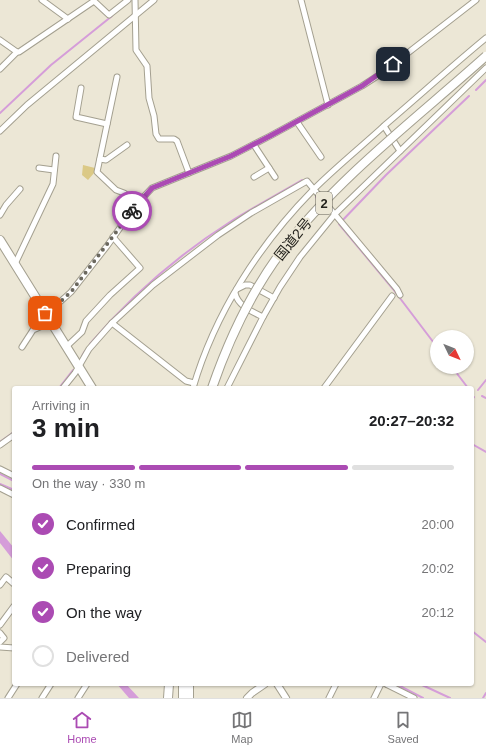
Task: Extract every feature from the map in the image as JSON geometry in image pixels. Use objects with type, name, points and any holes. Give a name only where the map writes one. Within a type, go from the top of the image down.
[{"type":"main road","name":"国道2号","points":[[213,386],[231,339],[243,315],[272,266],[288,243],[311,216],[346,181],[486,56]]},
{"type":"main road","points":[[0,240],[91,386]]},
{"type":"main road","points":[[168,698],[169,686]]},
{"type":"main road","points":[[183,686],[183,698]]},
{"type":"main road","points":[[189,686],[189,698]]},
{"type":"street","points":[[42,0],[68,19]]},
{"type":"street","points":[[0,69],[17,52],[20,52],[94,0],[109,15],[128,0]]},
{"type":"street","points":[[136,0],[136,50],[147,66],[149,98],[153,112],[156,134],[158,139],[174,139],[177,141],[190,173]]},
{"type":"street","points":[[0,130],[27,105],[154,0]]},
{"type":"street","points":[[301,0],[328,105]]},
{"type":"street","points":[[45,313],[71,292],[137,204],[152,188],[231,156],[362,86],[382,73],[476,0]]},
{"type":"street","points":[[112,323],[194,386],[209,344],[236,291],[243,278],[280,226],[314,189],[486,38]]},
{"type":"street","points":[[0,40],[17,52]]},
{"type":"street","points":[[228,386],[263,317],[300,257],[335,214],[486,68]]},
{"type":"street","points":[[117,78],[97,172],[116,190],[124,193],[137,204]]},
{"type":"street","points":[[81,88],[76,117],[107,124]]},
{"type":"street","points":[[297,122],[321,157]]},
{"type":"street","points":[[384,126],[400,151]]},
{"type":"street","points":[[254,144],[275,177]]},
{"type":"street","points":[[100,159],[106,160],[127,145]]},
{"type":"street","points":[[15,264],[52,184],[56,156]]},
{"type":"street","points":[[39,168],[54,170]]},
{"type":"street","points":[[254,177],[269,168]]},
{"type":"street","points":[[64,386],[89,349],[112,323],[153,285],[212,240],[251,213],[308,181],[397,289],[400,295]]},
{"type":"street","points":[[0,215],[6,205],[20,189]]},
{"type":"street","points":[[66,347],[82,332],[86,321],[110,295],[140,268],[113,237]]},
{"type":"street","points":[[236,291],[245,285],[250,285],[274,298]]},
{"type":"street","points":[[236,291],[236,299],[241,305],[263,317]]},
{"type":"street","points":[[325,386],[392,296]]},
{"type":"street","points":[[22,347],[33,330],[51,322]]},
{"type":"street","points":[[0,445],[12,436]]},
{"type":"street","points":[[0,469],[12,475]]},
{"type":"street","points":[[0,488],[12,494]]},
{"type":"street","points":[[0,585],[6,577],[12,582]]},
{"type":"street","points":[[0,626],[12,609]]},
{"type":"street","points":[[0,633],[4,638],[0,642]]},
{"type":"street","points":[[0,647],[12,648]]},
{"type":"street","points":[[8,698],[16,686]]},
{"type":"street","points":[[42,698],[50,686]]},
{"type":"street","points":[[78,698],[86,686]]},
{"type":"street","points":[[247,698],[262,686]]},
{"type":"street","points":[[278,686],[286,698]]},
{"type":"street","points":[[329,698],[335,686]]},
{"type":"street","points":[[374,698],[380,686]]},
{"type":"street","points":[[390,686],[414,698]]},
{"type":"shaded area","points":[[83,165],[95,168],[94,173],[88,180],[82,175]]},
{"type":"shaded area","points":[[0,531],[12,546],[12,558],[0,543]]},
{"type":"shaded area","points":[[119,686],[128,686],[139,698],[129,698]]},
{"type":"waterway","points":[[0,113],[51,65],[112,16]]},
{"type":"waterway","points":[[476,90],[486,80]]},
{"type":"waterway","points":[[430,338],[393,289],[339,224],[386,175],[469,96]]},
{"type":"waterway","points":[[90,344],[138,293],[192,248],[239,216],[302,180],[303,181]]},
{"type":"waterway","points":[[316,197],[321,203]]},
{"type":"waterway","points":[[324,206],[328,211]]},
{"type":"waterway","points":[[82,356],[85,351]]},
{"type":"waterway","points":[[61,386],[73,370]]},
{"type":"waterway","points":[[457,374],[466,386]]},
{"type":"waterway","points":[[478,390],[486,380]]},
{"type":"waterway","points":[[482,396],[486,398]]},
{"type":"waterway","points":[[0,442],[12,433]]},
{"type":"waterway","points":[[474,445],[486,452]]},
{"type":"waterway","points":[[0,474],[12,480]]},
{"type":"waterway","points":[[0,484],[12,489]]},
{"type":"waterway","points":[[474,633],[486,642]]},
{"type":"waterway","points":[[400,686],[423,698]]},
{"type":"waterway","points":[[424,686],[450,698]]},
{"type":"waterway","points":[[483,698],[486,693]]},
{"type":"way so far","points":[[45,313],[71,292],[132,211]]},
{"type":"route","points":[[132,211],[152,188],[231,156],[270,136],[362,86],[393,64]]}]
